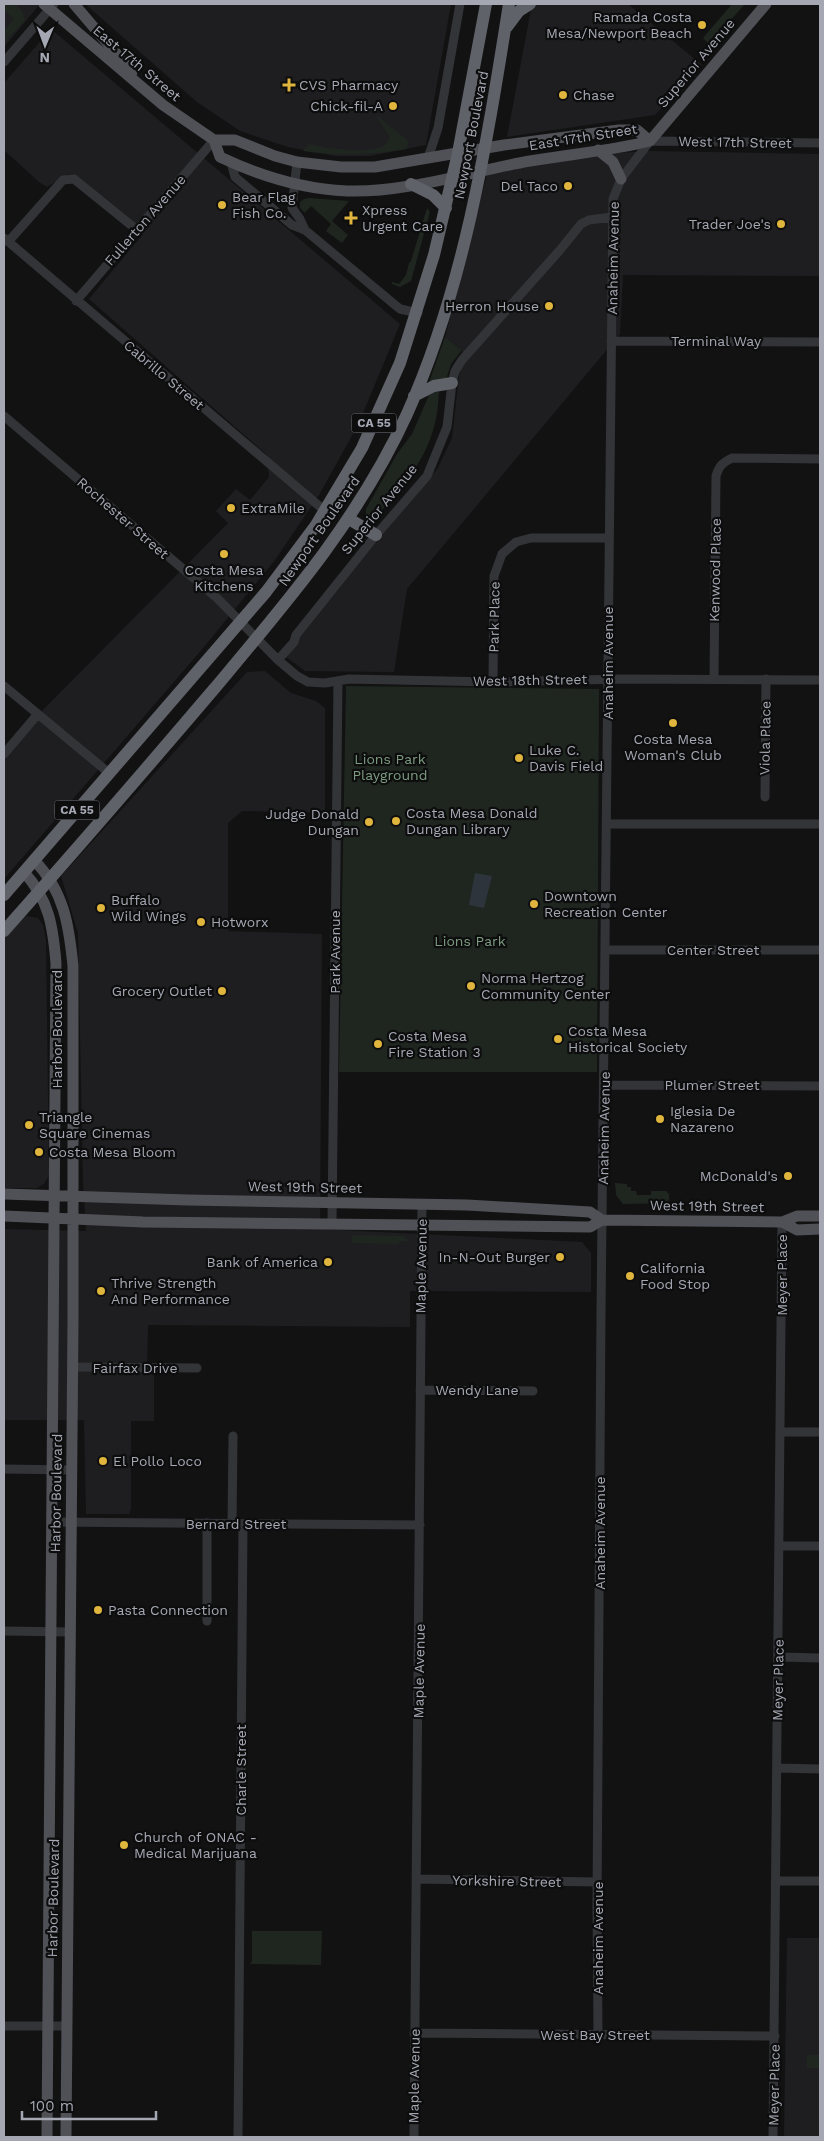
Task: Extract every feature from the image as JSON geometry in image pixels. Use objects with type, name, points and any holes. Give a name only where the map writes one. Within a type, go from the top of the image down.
[{"type":"highway","name":"Newport Boulevard","points":[[4,895],[240,622],[292,558],[325,511],[362,448],[400,363],[418,312],[446,208],[486,4]]},
{"type":"highway","name":"Newport Boulevard","points":[[4,931],[51,879],[256,639],[309,574],[350,518],[386,456],[414,396],[449,297],[485,149],[509,4]]},
{"type":"highway","points":[[505,29],[518,11],[530,4]]},
{"type":"highway","points":[[411,184],[433,195],[446,208]]},
{"type":"highway","points":[[414,396],[434,386],[452,383]]},
{"type":"highway","points":[[350,518],[376,535]]},
{"type":"main road","points":[[74,4],[148,93]]},
{"type":"main road","name":"Superior Avenue","points":[[650,141],[766,4]]},
{"type":"main road","name":"East 17th Street","points":[[49,5],[148,93],[214,140],[235,140],[274,156],[296,162],[360,168],[619,130],[637,130],[650,141]]},
{"type":"main road","name":"East 17th Street","points":[[214,140],[220,157],[262,175],[294,184],[348,191],[411,184],[598,150],[628,147],[650,141]]},
{"type":"main road","points":[[598,150],[613,162],[620,179]]},
{"type":"main road","name":"Harbor Boulevard","points":[[34,860],[51,879],[60,898],[66,918],[73,966],[74,1220],[66,2137]]},
{"type":"main road","name":"Harbor Boulevard","points":[[24,872],[40,891],[47,906],[56,963],[47,2137]]},
{"type":"main road","name":"West 19th Street","points":[[4,1194],[188,1200],[422,1204],[590,1212],[602,1220]]},
{"type":"main road","name":"West 19th Street","points":[[4,1216],[74,1220],[590,1227],[602,1220],[782,1222],[797,1216],[820,1216]]},
{"type":"main road","name":"West 19th Street","points":[[782,1222],[797,1230],[820,1230]]},
{"type":"street","points":[[428,158],[440,119],[460,4]]},
{"type":"street","points":[[4,62],[49,5]]},
{"type":"street","name":"Fullerton Avenue","points":[[76,301],[214,140]]},
{"type":"street","name":"West 17th Street","points":[[650,141],[820,143]]},
{"type":"street","name":"Superior Avenue","points":[[615,191],[620,179],[650,141]]},
{"type":"street","points":[[231,162],[235,177],[292,225],[305,230],[400,309],[418,312]]},
{"type":"street","points":[[296,162],[292,208],[300,218],[305,230]]},
{"type":"street","points":[[6,240],[63,180],[69,178],[74,179],[137,230]]},
{"type":"street","name":"Anaheim Avenue","points":[[598,2035],[597,1882],[602,1220],[605,1085],[612,217],[615,191]]},
{"type":"street","name":"Superior Avenue","points":[[278,660],[294,642],[296,634],[376,535],[427,476],[448,427],[452,383],[455,371],[462,360],[581,224],[588,220],[612,217]]},
{"type":"street","name":"Cabrillo Street","points":[[6,240],[325,511]]},
{"type":"street","name":"Terminal Way","points":[[611,341],[820,342]]},
{"type":"street","name":"Rochester Street","points":[[4,416],[217,598],[256,639]]},
{"type":"street","name":"Kenwood Place","points":[[714,679],[716,476],[722,463],[732,458],[820,459]]},
{"type":"street","name":"Park Place","points":[[494,682],[494,576],[502,554],[516,542],[531,538],[609,538]]},
{"type":"street","name":"West 18th Street","points":[[256,639],[296,676],[308,682],[325,683],[358,680],[494,682],[608,679],[820,680]]},
{"type":"street","name":"Viola Place","points":[[765,797],[766,679]]},
{"type":"street","name":"Park Avenue","points":[[332,1223],[338,681]]},
{"type":"street","points":[[4,686],[109,774]]},
{"type":"street","points":[[4,754],[37,715]]},
{"type":"street","points":[[607,824],[820,824]]},
{"type":"street","name":"Center Street","points":[[606,950],[820,950]]},
{"type":"street","name":"Plumer Street","points":[[605,1085],[820,1086]]},
{"type":"street","name":"Maple Avenue","points":[[414,2137],[422,1204]]},
{"type":"street","name":"Meyer Place","points":[[773,2137],[782,1222]]},
{"type":"street","name":"Fairfax Drive","points":[[73,1367],[197,1368]]},
{"type":"street","name":"Wendy Lane","points":[[420,1390],[533,1391]]},
{"type":"street","points":[[780,1432],[820,1432]]},
{"type":"street","points":[[232,1524],[233,1436]]},
{"type":"street","points":[[4,1469],[72,1470]]},
{"type":"street","name":"Bernard Street","points":[[52,1522],[420,1525]]},
{"type":"street","points":[[207,1523],[207,1621]]},
{"type":"street","name":"Charle Street","points":[[238,2137],[243,1524]]},
{"type":"street","points":[[779,1546],[820,1546]]},
{"type":"street","points":[[4,1631],[70,1632]]},
{"type":"street","points":[[779,1657],[820,1658]]},
{"type":"street","points":[[777,1768],[820,1769]]},
{"type":"street","name":"Yorkshire Street","points":[[417,1879],[597,1882]]},
{"type":"street","points":[[776,1881],[820,1881]]},
{"type":"street","points":[[4,2026],[67,2026]]},
{"type":"street","name":"West Bay Street","points":[[414,2034],[775,2036]]},
{"type":"shaded area","points":[[4,4],[40,4],[4,47]]},
{"type":"shaded area","points":[[85,4],[451,4],[426,145],[370,156],[335,156],[288,147],[240,131],[197,102]]},
{"type":"shaded area","points":[[532,4],[628,4],[702,65],[655,115],[507,137]]},
{"type":"shaded area","points":[[51,29],[400,324],[359,423],[319,495],[275,560],[204,647],[4,879],[4,754],[32,721],[228,523],[216,511],[236,489],[250,500],[269,477],[267,455],[89,299],[143,234],[69,174],[47,187],[4,150],[4,83]]},
{"type":"shaded area","points":[[651,151],[820,154],[820,276],[623,275],[620,334],[407,589],[394,672],[305,671],[282,654],[438,468],[452,438],[462,350],[445,337],[487,174],[598,154]]},
{"type":"shaded area","points":[[265,671],[291,693],[316,701],[325,708],[325,813],[242,811],[228,823],[228,931],[322,934],[320,1229],[582,1242],[591,1253],[591,1292],[410,1291],[410,1327],[148,1325],[147,1365],[154,1365],[154,1421],[131,1421],[131,1509],[129,1514],[86,1514],[84,1420],[4,1420],[4,1229],[86,1231],[83,1182],[78,933],[61,876],[247,672]]},
{"type":"shaded area","points":[[475,873],[492,876],[484,908],[469,905]]},
{"type":"shaded area","points":[[27,916],[38,918],[43,925],[46,940],[49,1175],[44,1184],[37,1188],[4,1188],[4,936],[17,920]]},
{"type":"shaded area","points":[[787,1938],[820,1938],[820,2137],[784,2137]]},
{"type":"green space","points":[[4,4],[18,7],[25,20],[4,43],[4,31],[14,19],[4,10]]},
{"type":"green space","points":[[732,4],[745,4],[709,44],[703,38]]},
{"type":"green space","points":[[375,114],[408,141],[407,149],[355,154],[303,151],[309,144],[336,149],[358,150],[377,149],[383,146],[390,137]]},
{"type":"green space","points":[[309,198],[349,201],[332,221],[348,235],[342,243],[326,231],[331,224],[311,206],[305,213],[300,208],[300,202]]},
{"type":"green space","points":[[427,208],[430,212],[411,281],[400,287],[392,284],[392,282],[399,284],[406,275]]},
{"type":"green space","points":[[445,337],[462,350],[451,364],[446,380],[428,385]]},
{"type":"green space","points":[[439,391],[433,431],[427,448],[409,478],[371,523],[366,517],[366,509],[397,454],[412,434],[429,395]]},
{"type":"green space","name":"Lions Park","points":[[346,686],[599,689],[597,1072],[339,1072]]},
{"type":"green space","points":[[615,1183],[627,1184],[627,1187],[631,1187],[631,1191],[636,1191],[637,1195],[651,1195],[651,1191],[666,1191],[669,1194],[669,1203],[623,1204],[616,1195]]},
{"type":"green space","points":[[352,1235],[403,1236],[410,1241],[399,1241],[399,1244],[352,1243]]},
{"type":"green space","points":[[252,1931],[322,1931],[321,1965],[250,1964],[252,1961]]},
{"type":"green space","points":[[807,2055],[820,2055],[820,2068],[807,2068]]},
{"type":"place","name":"Ramada Costa Mesa/Newport Beach","points":[[702,25]]},
{"type":"place","name":"CVS Pharmacy","points":[[289,85]]},
{"type":"place","name":"Chase","points":[[563,95]]},
{"type":"place","name":"Chick-fil-A","points":[[393,106]]},
{"type":"place","name":"Del Taco","points":[[568,186]]},
{"type":"place","name":"Bear Flag Fish Co.","points":[[222,205]]},
{"type":"place","name":"Xpress Urgent Care","points":[[351,218]]},
{"type":"place","name":"Trader Joe's","points":[[781,224]]},
{"type":"place","name":"Herron House","points":[[549,306]]},
{"type":"place","name":"ExtraMile","points":[[231,508]]},
{"type":"place","name":"Costa Mesa Kitchens","points":[[224,554]]},
{"type":"place","name":"Costa Mesa Woman's Club","points":[[673,723]]},
{"type":"place","name":"Luke C. Davis Field","points":[[519,758]]},
{"type":"place","name":"Costa Mesa Donald Dungan Library","points":[[396,821]]},
{"type":"place","name":"Judge Donald Dungan","points":[[369,822]]},
{"type":"place","name":"Downtown Recreation Center","points":[[534,904]]},
{"type":"place","name":"Buffalo Wild Wings","points":[[101,908]]},
{"type":"place","name":"Hotworx","points":[[201,922]]},
{"type":"place","name":"Norma Hertzog Community Center","points":[[471,986]]},
{"type":"place","name":"Grocery Outlet","points":[[222,991]]},
{"type":"place","name":"Costa Mesa Historical Society","points":[[558,1039]]},
{"type":"place","name":"Costa Mesa Fire Station 3","points":[[378,1044]]},
{"type":"place","name":"Iglesia De Nazareno","points":[[660,1119]]},
{"type":"place","name":"Triangle Square Cinemas","points":[[29,1125]]},
{"type":"place","name":"Costa Mesa Bloom","points":[[39,1152]]},
{"type":"place","name":"McDonald's","points":[[788,1176]]},
{"type":"place","name":"In-N-Out Burger","points":[[560,1257]]},
{"type":"place","name":"Bank of America","points":[[328,1262]]},
{"type":"place","name":"California Food Stop","points":[[630,1276]]},
{"type":"place","name":"Thrive Strength And Performance","points":[[101,1291]]},
{"type":"place","name":"El Pollo Loco","points":[[103,1461]]},
{"type":"place","name":"Pasta Connection","points":[[98,1610]]},
{"type":"place","name":"Church of ONAC - Medical Marijuana","points":[[124,1845]]},
{"type":"park label","name":"Lions Park Playground","points":[[390,768]]}]
